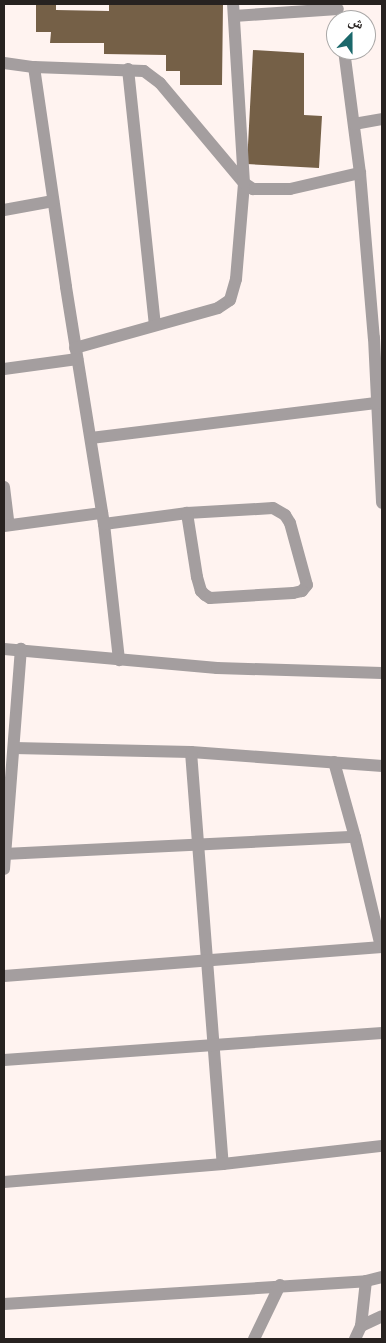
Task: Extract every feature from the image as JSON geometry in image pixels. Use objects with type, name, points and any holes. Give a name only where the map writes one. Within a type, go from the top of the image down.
[{"type":"street","points":[[4,369],[76,354],[155,324],[218,308],[230,300],[236,279],[244,183],[233,10],[326,11]]},
{"type":"street","points":[[345,60],[360,173],[374,338],[379,401],[382,503]]},
{"type":"street","points":[[4,63],[34,67],[144,71],[160,83],[244,183],[253,189],[275,190],[360,173]]},
{"type":"street","points":[[34,67],[76,354],[103,518],[120,660]]},
{"type":"street","points":[[128,69],[155,324]]},
{"type":"street","points":[[354,124],[382,119]]},
{"type":"street","points":[[4,210],[53,201]]},
{"type":"street","points":[[90,438],[379,401]]},
{"type":"street","points":[[4,487],[6,525],[265,507],[280,511],[290,523],[307,585],[302,591],[293,594],[210,598],[205,595],[201,591],[197,577],[187,513]]},
{"type":"street","points":[[4,649],[21,649],[217,668],[382,673]]},
{"type":"street","points":[[4,869],[21,649]]},
{"type":"street","points":[[14,748],[191,752],[382,766]]},
{"type":"street","points":[[191,752],[223,1164]]},
{"type":"street","points":[[4,976],[382,947],[334,762]]},
{"type":"street","points":[[4,854],[355,837]]},
{"type":"street","points":[[4,1060],[382,1033]]},
{"type":"street","points":[[4,1182],[223,1164],[382,1146]]},
{"type":"street","points":[[4,1304],[366,1281],[382,1277]]},
{"type":"street","points":[[355,1339],[361,1326],[366,1281]]},
{"type":"street","points":[[254,1339],[280,1285]]},
{"type":"street","points":[[361,1326],[382,1316]]},
{"type":"building","points":[[36,4],[56,4],[56,10],[109,11],[109,4],[223,4],[222,85],[180,85],[180,71],[166,71],[166,55],[104,54],[104,43],[50,43],[51,32],[36,32]]},
{"type":"building","points":[[253,50],[304,53],[304,115],[322,116],[319,168],[247,164]]}]
